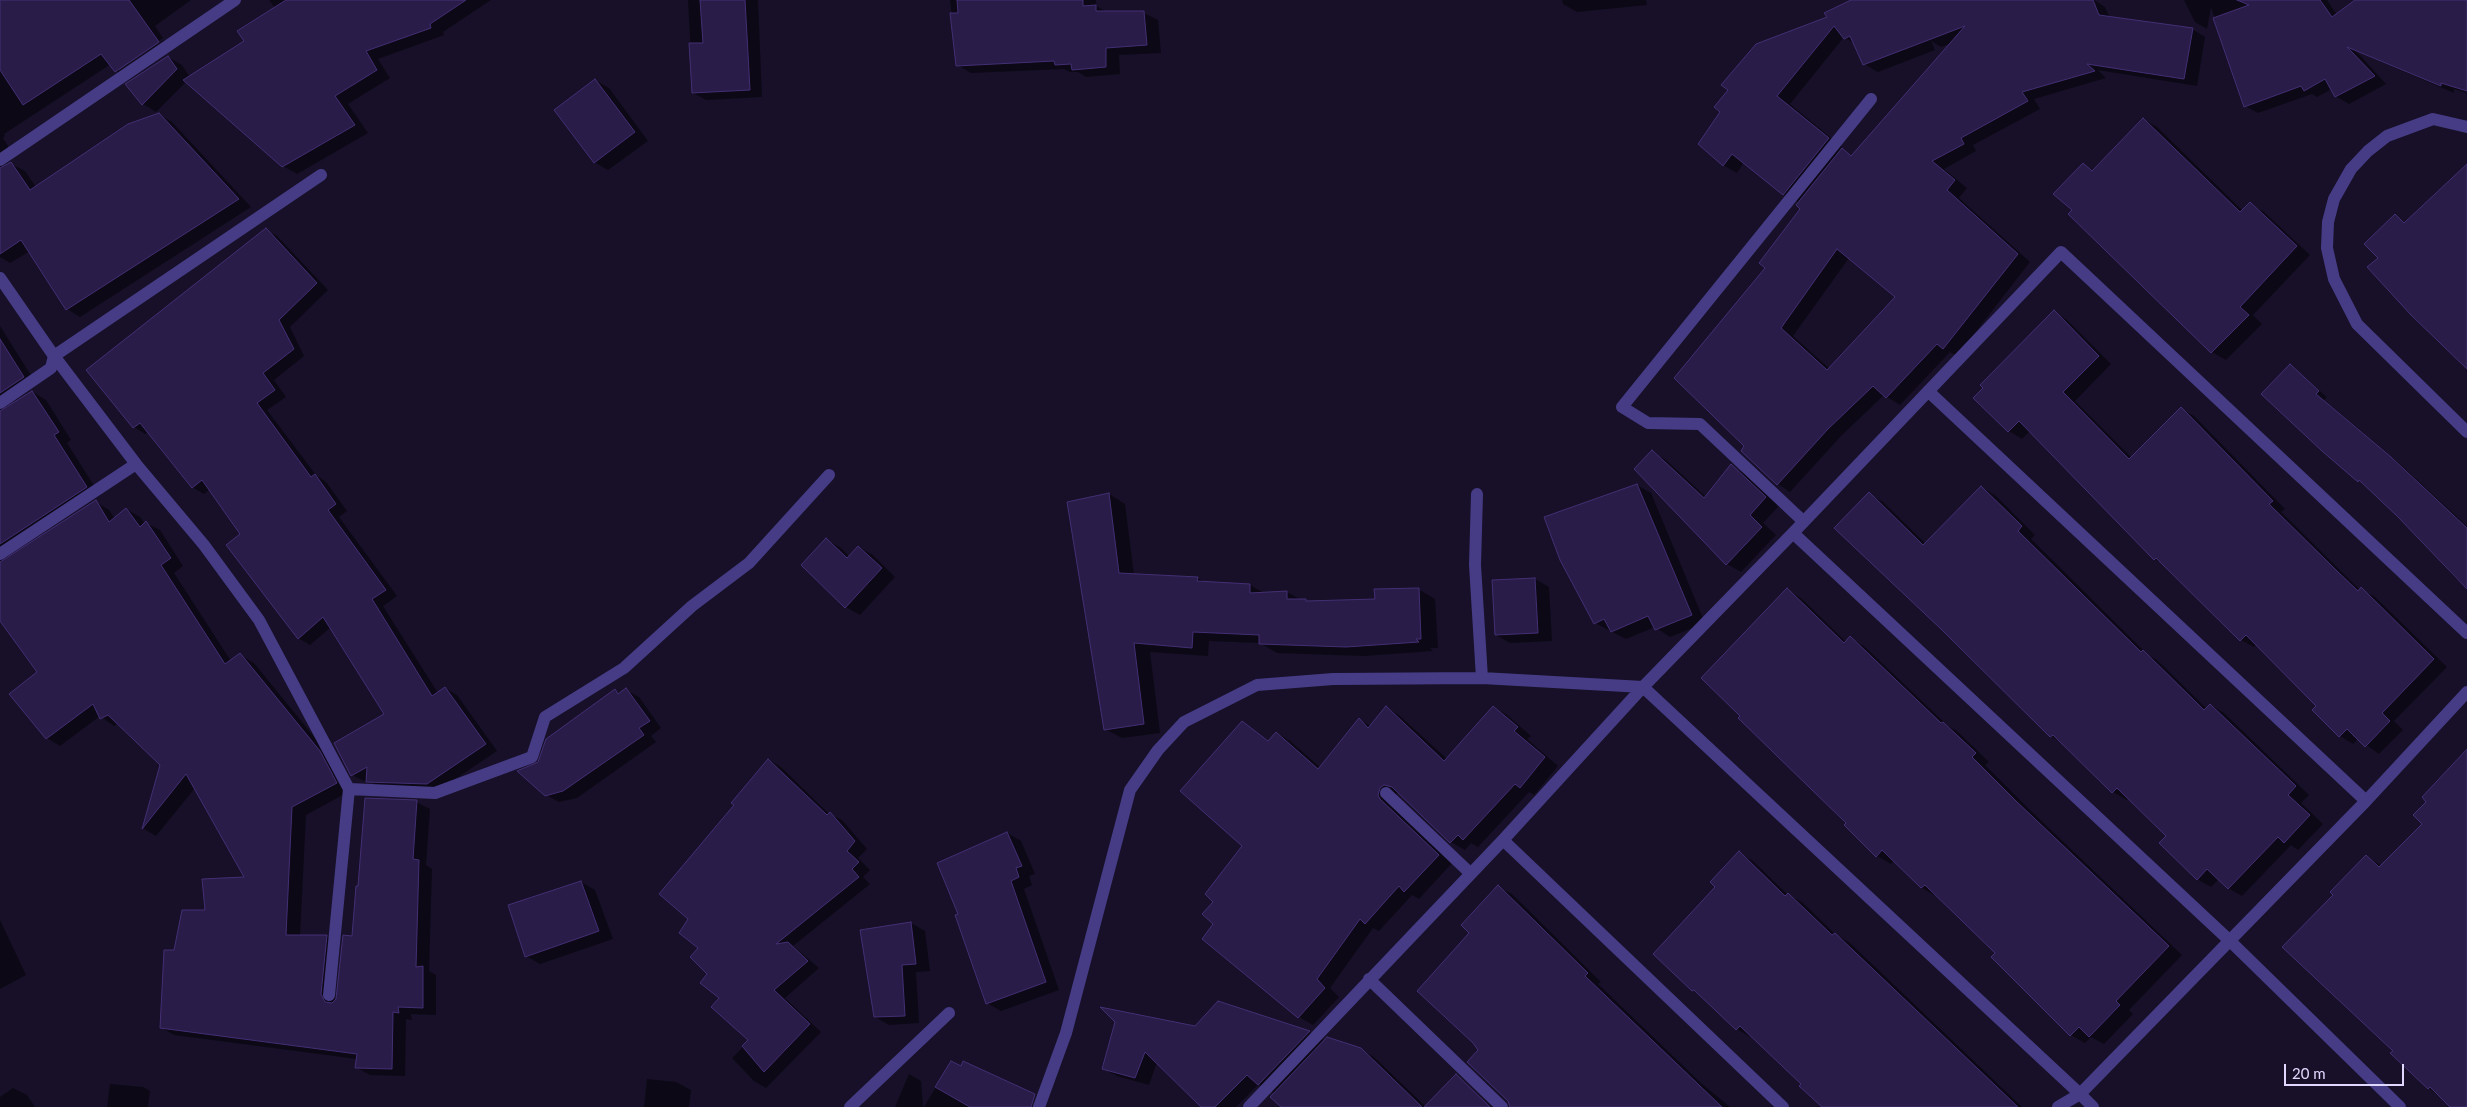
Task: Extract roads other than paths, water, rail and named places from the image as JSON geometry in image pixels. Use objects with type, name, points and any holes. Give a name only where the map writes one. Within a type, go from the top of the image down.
[{"type":"street","points":[[0,160],[234,0]]},
{"type":"street","points":[[1803,521],[1700,424],[1648,423],[1622,407],[1871,99]]},
{"type":"street","points":[[2467,127],[2432,119],[2387,136],[2368,151],[2351,169],[2334,199],[2328,222],[2327,248],[2334,279],[2357,324],[2467,432]]},
{"type":"street","points":[[0,403],[51,368],[54,356],[321,175]]},
{"type":"street","points":[[1248,1107],[1503,840],[1643,687],[1793,533],[2060,252],[2467,633]]},
{"type":"street","points":[[0,278],[54,356],[136,464],[204,545],[259,620],[348,789],[329,995]]},
{"type":"street","points":[[1928,391],[2366,801]]},
{"type":"street","points":[[0,554],[136,464]]},
{"type":"street","points":[[348,789],[435,792],[532,757],[545,717],[624,668],[692,606],[749,563],[829,475]]},
{"type":"street","points":[[1476,494],[1475,565],[1482,678]]},
{"type":"street","points":[[1793,533],[2229,940],[2400,1107]]},
{"type":"street","points":[[1039,1107],[1066,1033],[1130,790],[1158,750],[1184,722],[1257,686],[1333,679],[1482,678],[1643,687],[2094,1107]]},
{"type":"street","points":[[2058,1107],[2080,1094],[2366,801],[2467,692]]},
{"type":"street","points":[[1386,793],[1470,873]]},
{"type":"street","points":[[1503,840],[1783,1107]]},
{"type":"street","points":[[1369,979],[1502,1107]]},
{"type":"street","points":[[850,1107],[949,1014]]}]
